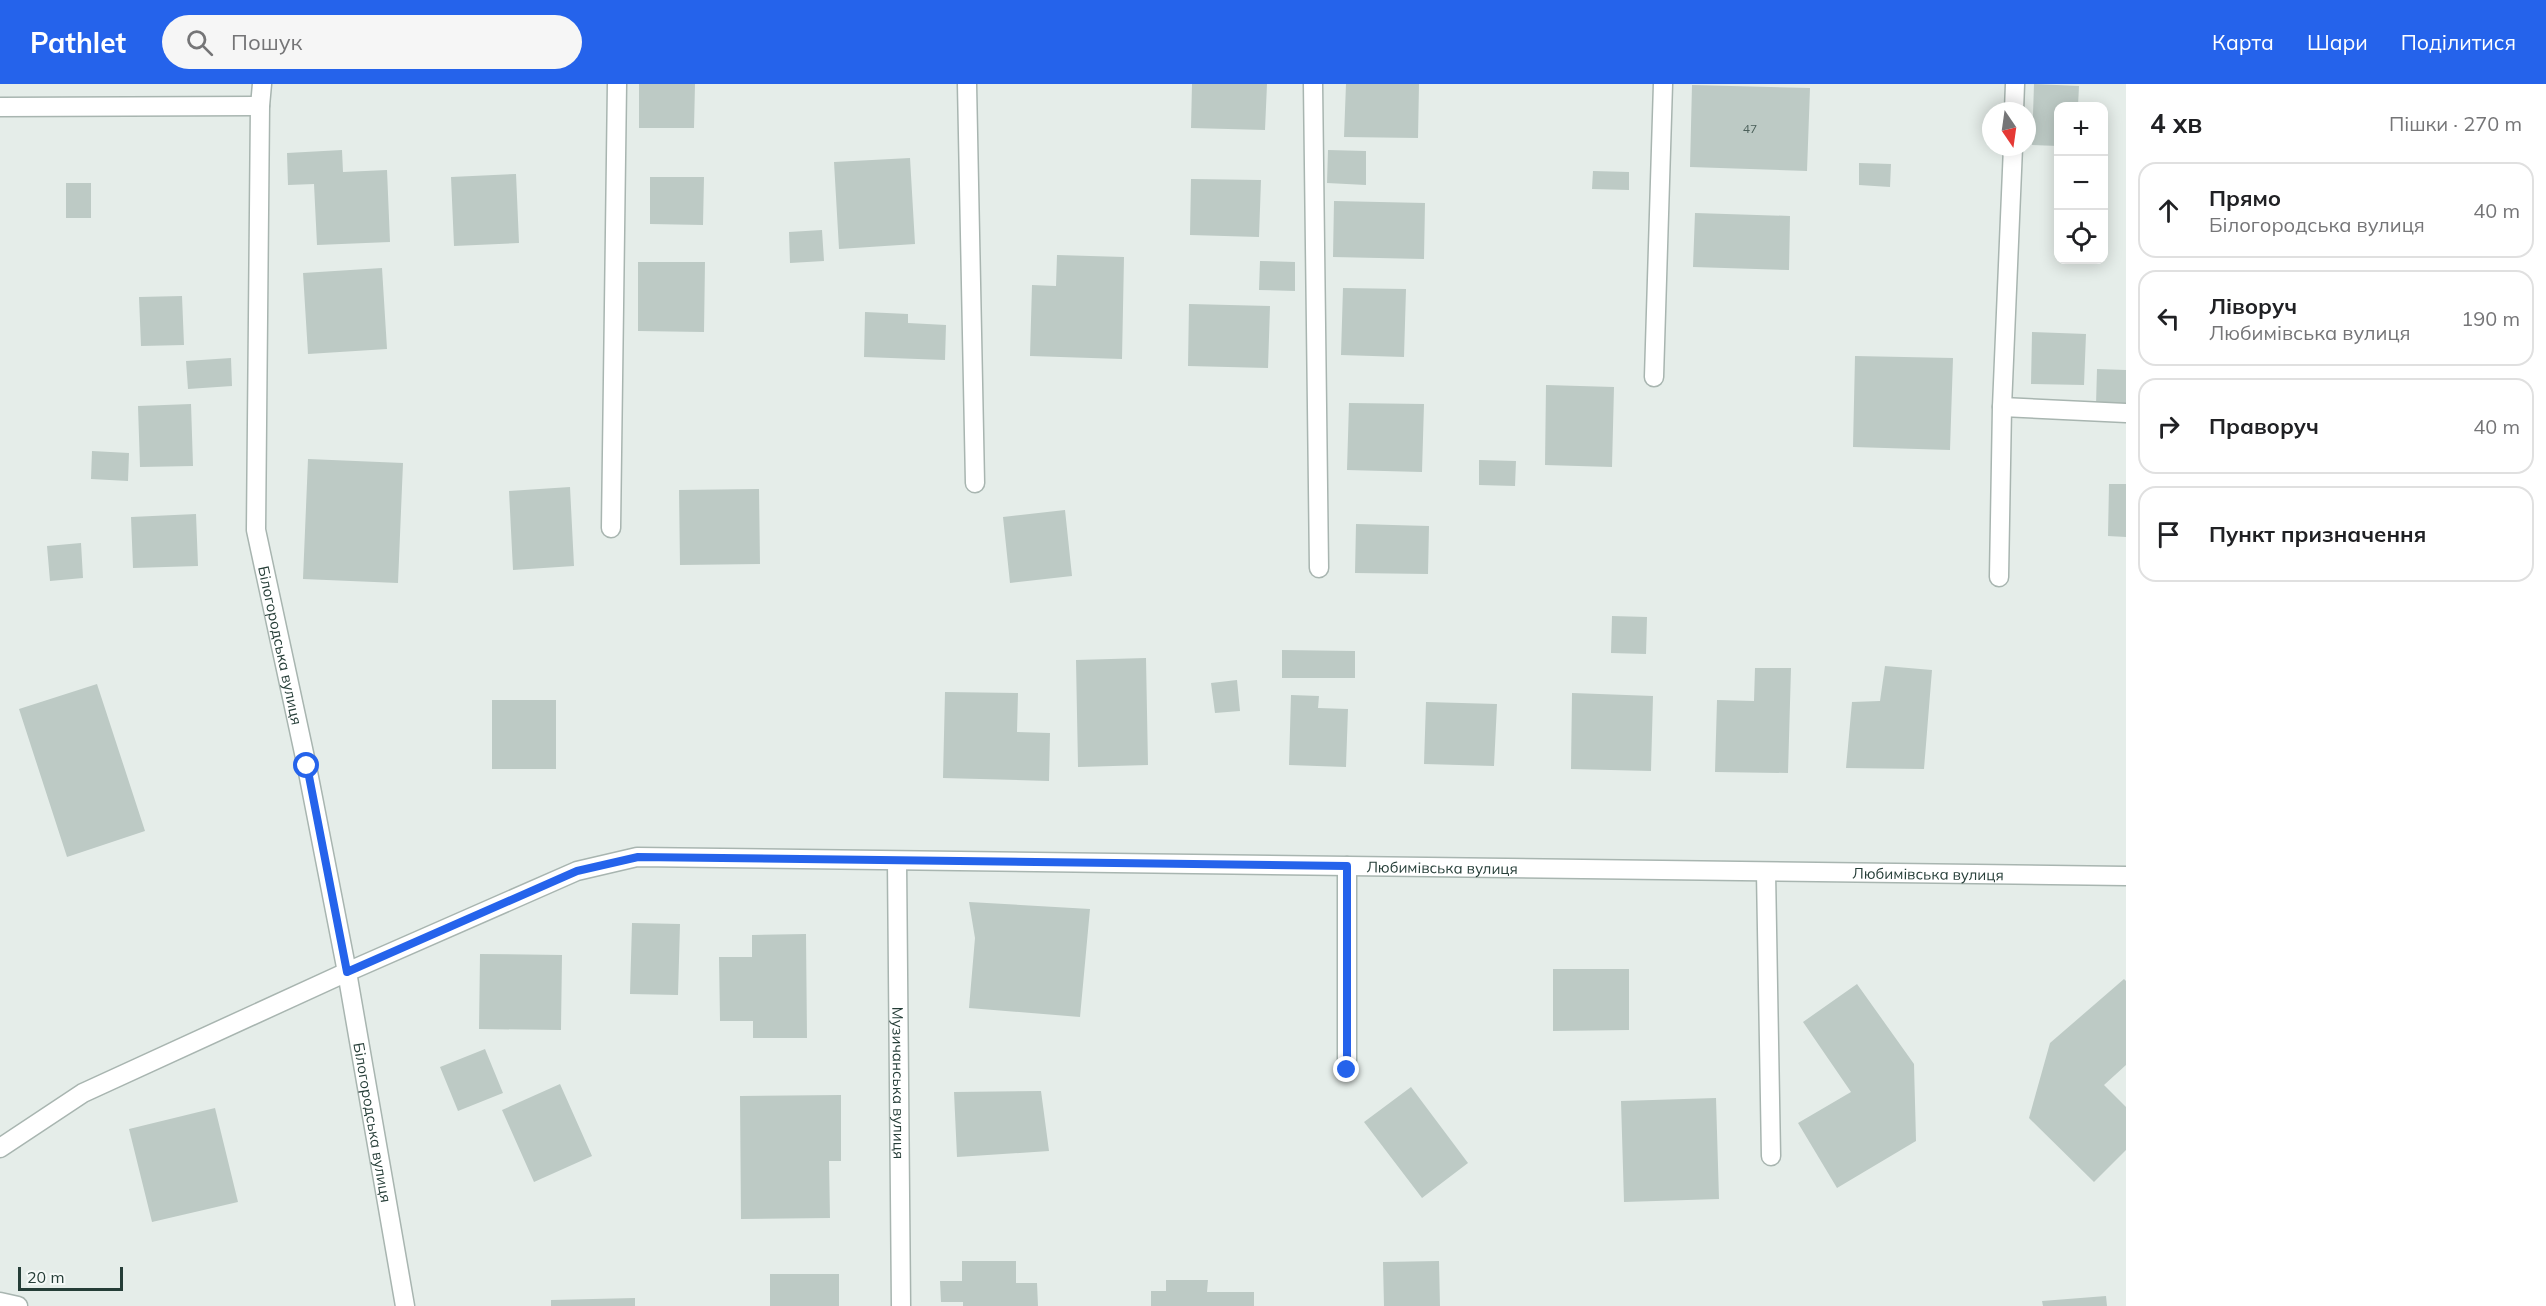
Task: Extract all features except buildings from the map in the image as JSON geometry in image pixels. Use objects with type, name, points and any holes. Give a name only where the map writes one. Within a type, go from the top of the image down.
[{"type":"street","name":"Білогородська вулиця","points":[[262,84],[256,530],[307,766],[347,972],[405,1306]]},
{"type":"street","points":[[611,528],[617,84]]},
{"type":"street","points":[[967,84],[975,483]]},
{"type":"street","points":[[1313,84],[1319,568]]},
{"type":"street","points":[[1654,377],[1663,84]]},
{"type":"street","points":[[2014,102],[2015,84]]},
{"type":"street","points":[[0,107],[260,106]]},
{"type":"street","points":[[1999,577],[2002,407],[2013,156]]},
{"type":"street","points":[[2002,407],[2126,413]]},
{"type":"street","name":"Любимівська вулиця","points":[[0,1148],[83,1093],[347,972],[577,871],[638,857],[2126,876]]},
{"type":"street","name":"Музичанська вулиця","points":[[897,861],[901,1306]]},
{"type":"street","points":[[1347,866],[1347,1070]]},
{"type":"street","points":[[1766,872],[1771,1156]]},
{"type":"street","points":[[0,1302],[18,1306]]},
{"type":"route","points":[[307,766],[347,972],[577,871],[638,857],[1347,866],[1347,1070]]}]
